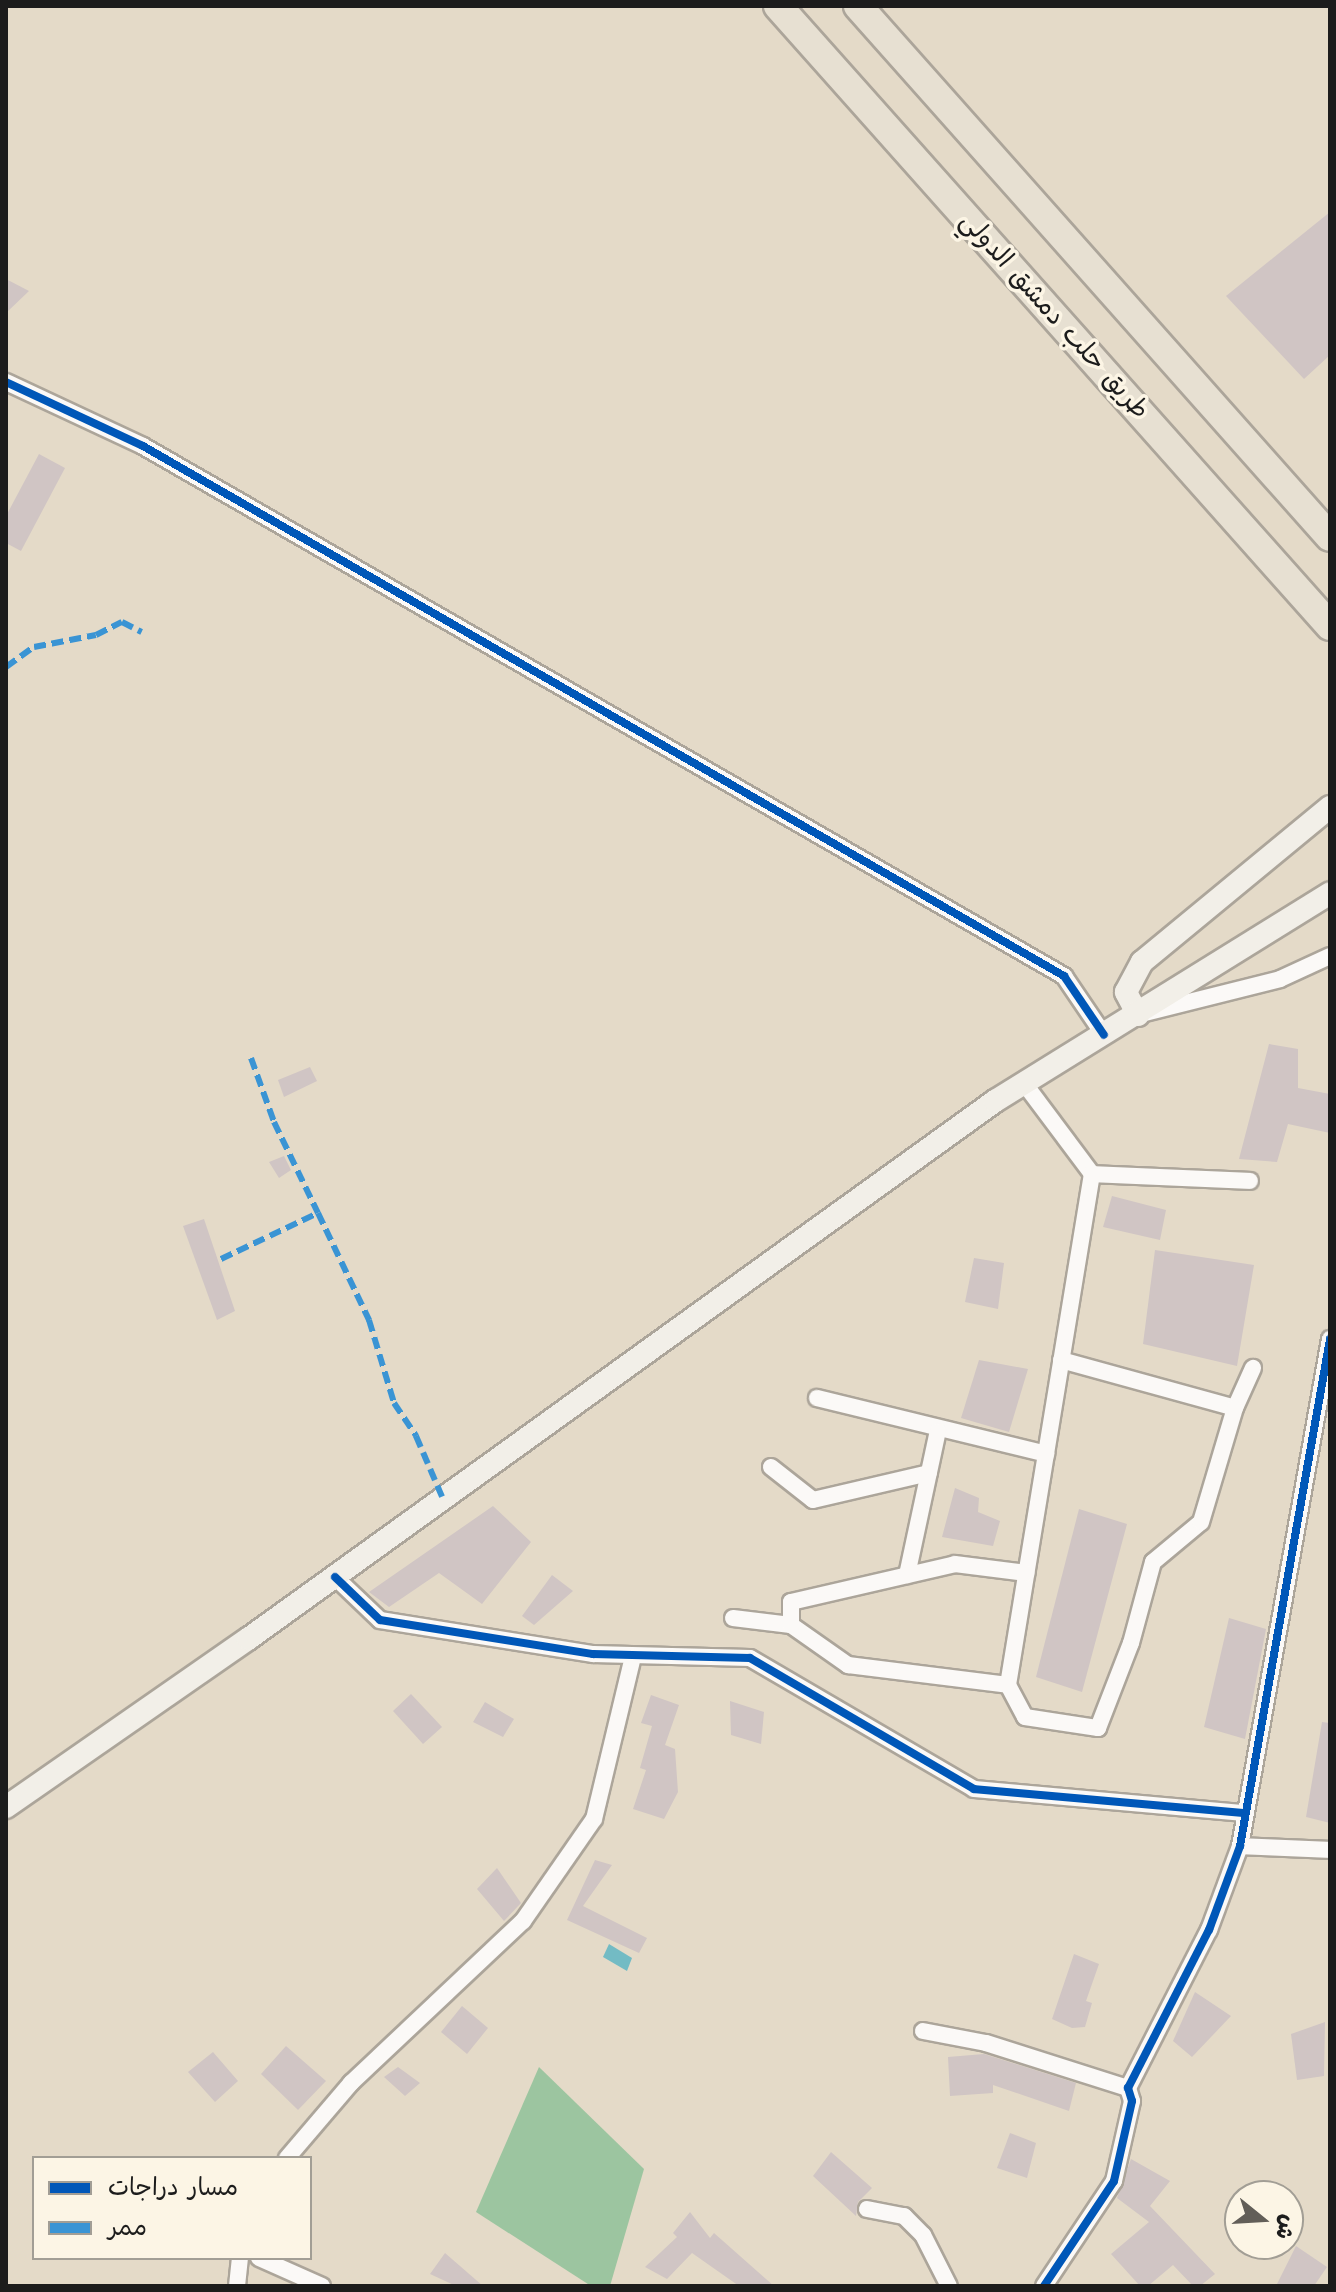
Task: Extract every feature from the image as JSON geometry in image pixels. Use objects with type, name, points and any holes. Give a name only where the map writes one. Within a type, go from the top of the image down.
[{"type":"highway","name":"طريق حلب دمشق الدولي","points":[[778,6],[1330,626]]},
{"type":"highway","points":[[858,6],[1330,537]]},
{"type":"main road","points":[[1138,1015],[1126,992],[1142,962],[1330,807]]},
{"type":"main road","points":[[6,1807],[335,1577],[1024,1083],[1330,893]]},
{"type":"street","points":[[6,382],[143,446],[1064,976],[1104,1035]]},
{"type":"street","points":[[1138,1015],[1280,979],[1330,956]]},
{"type":"street","points":[[1024,1083],[1092,1174],[1008,1685],[1025,1717],[1098,1728],[1131,1643],[1153,1562],[1201,1522],[1235,1408],[1253,1368]]},
{"type":"street","points":[[1092,1174],[1250,1181]]},
{"type":"street","points":[[1044,2286],[1114,2181],[1132,2101],[1128,2088],[1209,1930],[1240,1846],[1322,1426],[1330,1339]]},
{"type":"street","points":[[1061,1360],[1235,1408]]},
{"type":"street","points":[[817,1398],[938,1431],[1046,1454]]},
{"type":"street","points":[[907,1575],[938,1431]]},
{"type":"street","points":[[771,1467],[813,1500],[929,1473]]},
{"type":"street","points":[[791,1625],[791,1602],[955,1564],[1026,1573]]},
{"type":"street","points":[[335,1577],[380,1620],[633,1657],[750,1658],[974,1789],[1245,1813]]},
{"type":"street","points":[[733,1618],[791,1625],[848,1665],[1008,1685]]},
{"type":"street","points":[[289,2156],[351,2083],[523,1921],[594,1819],[633,1657]]},
{"type":"street","points":[[1240,1846],[1330,1850]]},
{"type":"street","points":[[923,2031],[986,2043],[1128,2088]]},
{"type":"street","points":[[867,2209],[904,2216],[923,2235],[949,2286]]},
{"type":"street","points":[[237,2286],[240,2260]]},
{"type":"street","points":[[264,2260],[322,2286]]},
{"type":"green space","points":[[539,2067],[644,2169],[610,2286],[591,2286],[476,2212]]},
{"type":"water","points":[[609,1944],[632,1958],[627,1971],[603,1957]]},
{"type":"building","points":[[1330,212],[1330,355],[1304,379],[1226,296]]},
{"type":"building","points":[[6,279],[29,291],[6,313]]},
{"type":"building","points":[[39,454],[65,468],[21,551],[6,543],[6,516]]},
{"type":"building","points":[[1269,1044],[1298,1049],[1298,1088],[1330,1094],[1330,1133],[1288,1124],[1277,1162],[1239,1159]]},
{"type":"building","points":[[310,1067],[317,1081],[284,1097],[278,1080]]},
{"type":"building","points":[[284,1156],[291,1170],[279,1178],[269,1162]]},
{"type":"building","points":[[1112,1196],[1166,1210],[1160,1240],[1103,1227]]},
{"type":"building","points":[[204,1219],[235,1311],[217,1320],[183,1226]]},
{"type":"building","points":[[1155,1250],[1254,1265],[1237,1366],[1143,1344]]},
{"type":"building","points":[[974,1258],[1004,1263],[998,1309],[965,1302]]},
{"type":"building","points":[[979,1360],[1028,1369],[1009,1432],[961,1418]]},
{"type":"building","points":[[955,1488],[979,1498],[978,1512],[1000,1521],[993,1546],[942,1537]]},
{"type":"building","points":[[493,1506],[531,1542],[482,1604],[439,1573],[389,1607],[369,1592]]},
{"type":"building","points":[[1079,1509],[1127,1524],[1082,1692],[1036,1677]]},
{"type":"building","points":[[552,1575],[573,1591],[534,1625],[522,1616]]},
{"type":"building","points":[[1229,1618],[1266,1629],[1245,1739],[1204,1727]]},
{"type":"building","points":[[411,1694],[442,1727],[423,1744],[393,1711]]},
{"type":"building","points":[[651,1695],[679,1705],[665,1745],[675,1749],[678,1792],[664,1819],[633,1809],[646,1770],[640,1768],[652,1726],[641,1723]]},
{"type":"building","points":[[730,1701],[764,1712],[761,1744],[731,1735]]},
{"type":"building","points":[[485,1702],[514,1719],[503,1737],[473,1722]]},
{"type":"building","points":[[1322,1722],[1330,1723],[1330,1823],[1306,1817]]},
{"type":"building","points":[[595,1860],[612,1865],[583,1906],[647,1938],[639,1953],[567,1920]]},
{"type":"building","points":[[497,1868],[521,1903],[504,1921],[477,1889]]},
{"type":"building","points":[[1074,1954],[1099,1964],[1086,2001],[1092,2003],[1085,2027],[1072,2028],[1052,2019]]},
{"type":"building","points":[[1195,1992],[1231,2016],[1192,2057],[1173,2041]]},
{"type":"building","points":[[462,2006],[488,2028],[467,2054],[441,2032]]},
{"type":"building","points":[[1325,2022],[1324,2076],[1297,2080],[1291,2034]]},
{"type":"building","points":[[286,2046],[326,2081],[298,2110],[261,2074]]},
{"type":"building","points":[[213,2052],[238,2081],[215,2102],[188,2072]]},
{"type":"building","points":[[984,2054],[1076,2083],[1069,2111],[993,2085],[993,2093],[950,2096],[948,2057]]},
{"type":"building","points":[[398,2067],[420,2083],[405,2096],[384,2077]]},
{"type":"building","points":[[1010,2133],[1036,2143],[1027,2178],[997,2168]]},
{"type":"building","points":[[831,2152],[872,2188],[858,2202],[856,2216],[813,2176]]},
{"type":"building","points":[[1131,2159],[1170,2181],[1150,2206],[1215,2274],[1200,2286],[1193,2286],[1173,2265],[1148,2286],[1140,2286],[1111,2254],[1149,2222],[1117,2198]]},
{"type":"building","points":[[690,2212],[710,2238],[714,2233],[774,2286],[739,2286],[692,2253],[667,2279],[645,2267],[677,2237],[673,2233]]},
{"type":"building","points":[[1304,2251],[1327,2267],[1314,2286],[1276,2286],[1289,2260],[1304,2260]]},
{"type":"building","points":[[445,2253],[483,2286],[456,2286],[430,2274]]},
{"type":"marked path","points":[[6,667],[34,647],[96,635],[122,622],[142,632]]},
{"type":"marked path","points":[[251,1058],[274,1122],[318,1213]]},
{"type":"marked path","points":[[221,1259],[318,1213],[369,1320],[394,1403],[416,1436],[443,1499]]},
{"type":"cycle path","points":[[6,382],[143,446],[1064,976],[1104,1035]]},
{"type":"cycle path","points":[[1044,2286],[1114,2181],[1132,2101],[1128,2088],[1209,1930],[1240,1846],[1330,1339]]},
{"type":"cycle path","points":[[335,1577],[380,1620],[593,1654],[750,1658],[974,1789],[1245,1813]]}]
